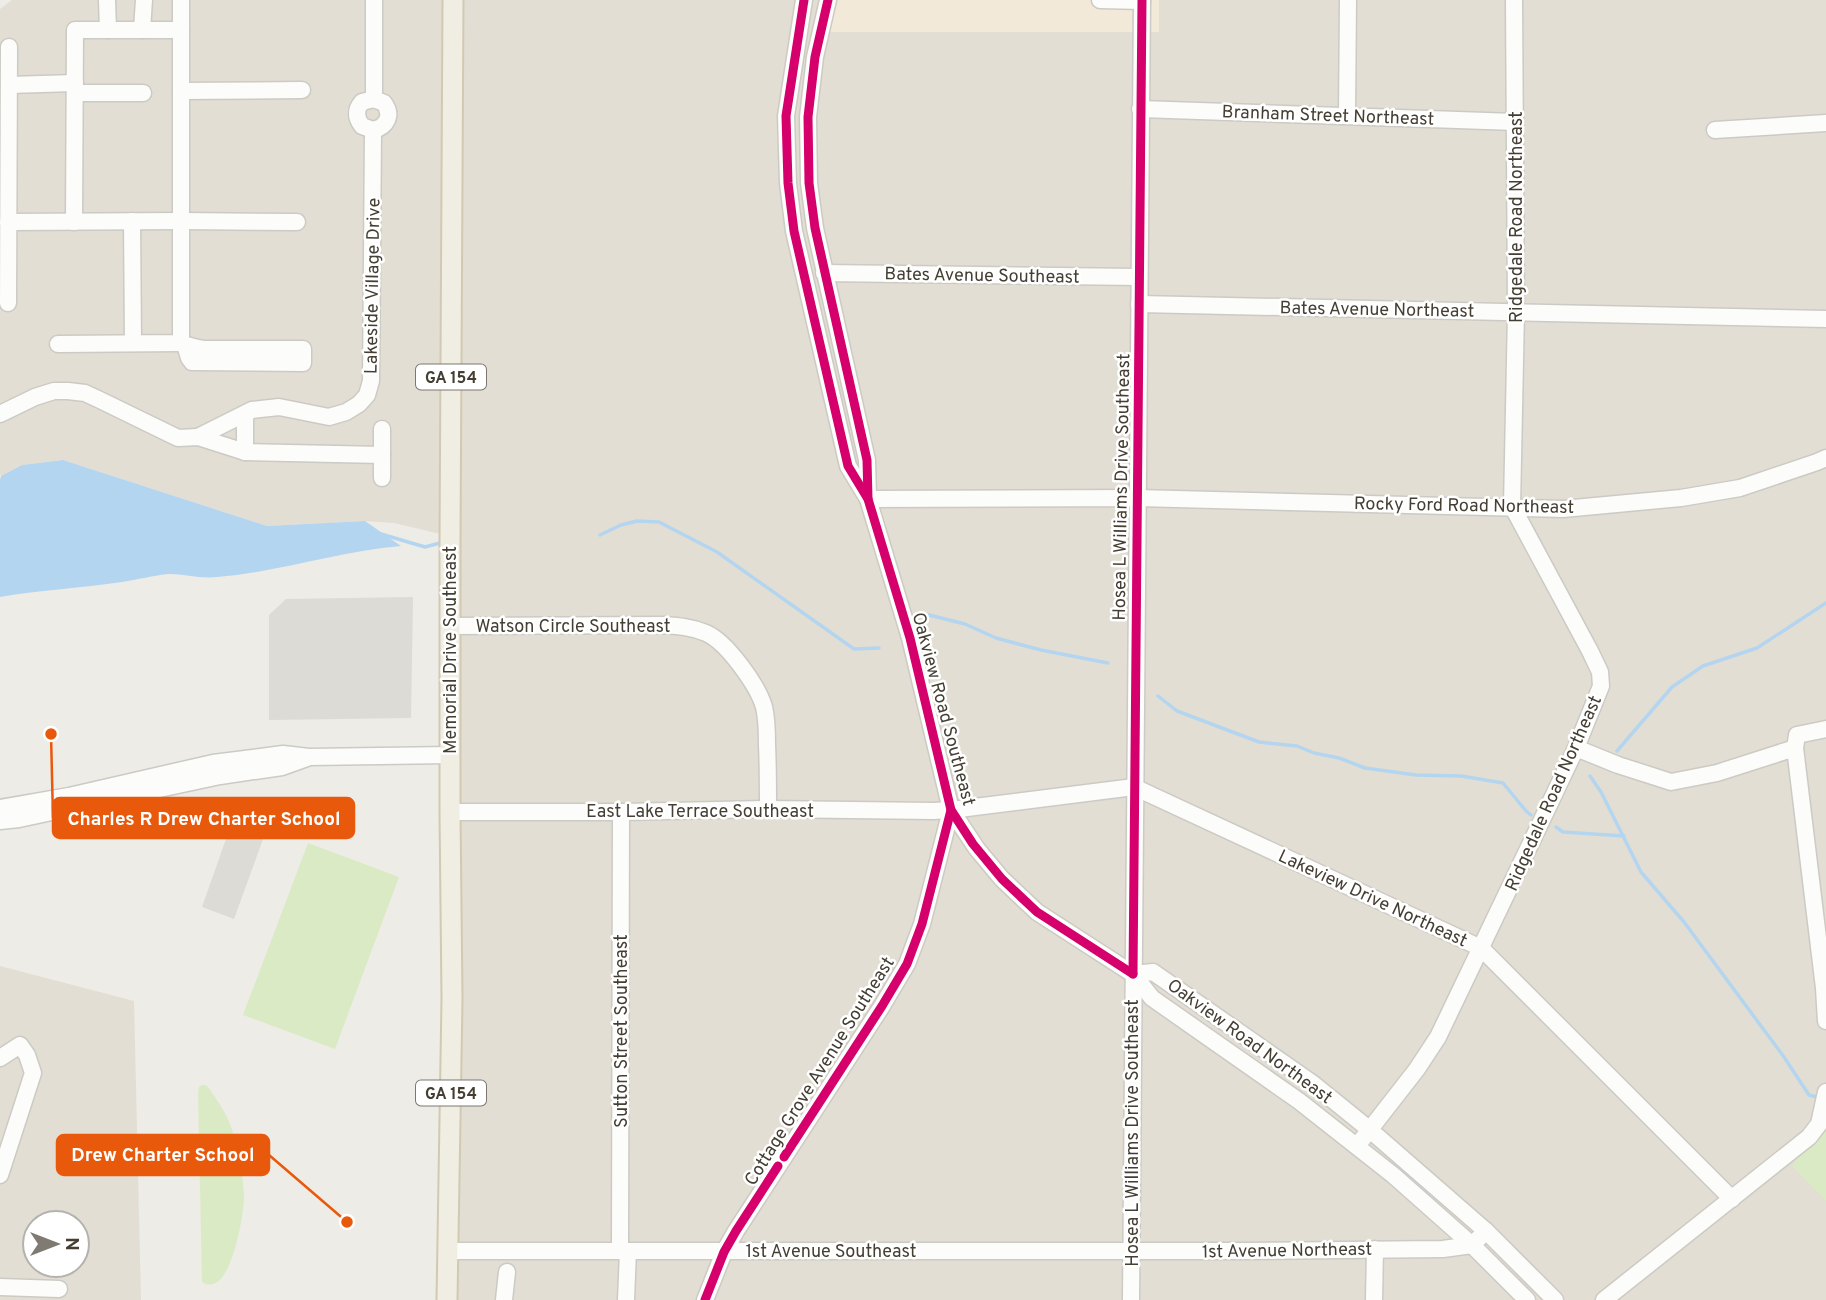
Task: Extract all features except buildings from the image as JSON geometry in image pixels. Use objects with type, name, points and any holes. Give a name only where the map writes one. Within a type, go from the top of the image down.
[{"type":"main road","name":"Memorial Drive Southeast","points":[[447,1300],[452,999],[450,626],[453,0]]},
{"type":"street","points":[[107,0],[108,30]]},
{"type":"street","points":[[142,30],[144,0]]},
{"type":"street","points":[[181,0],[183,344]]},
{"type":"street","name":"Lakeside Village Drive","points":[[198,437],[252,410],[279,407],[329,417],[346,412],[367,395],[371,382],[373,130],[384,126],[389,114],[384,103],[373,99],[374,0]]},
{"type":"street","name":"Oakview Road Southeast","points":[[804,0],[786,116],[788,183],[794,231],[848,466],[868,499],[910,638],[951,810],[977,849],[1002,879],[1037,912],[1133,974]]},
{"type":"street","name":"Oakview Road Southeast","points":[[828,0],[815,57],[808,117],[809,183],[824,273],[867,460],[868,499]]},
{"type":"street","points":[[1100,0],[1142,0]]},
{"type":"street","name":"Hosea L Williams Drive Southeast","points":[[1131,1300],[1142,0]]},
{"type":"street","points":[[1347,115],[1348,0]]},
{"type":"street","name":"Ridgedale Road Northeast","points":[[1357,1146],[1417,1069],[1438,1037],[1576,748],[1601,686],[1600,672],[1512,506],[1516,312],[1514,0]]},
{"type":"street","points":[[74,222],[75,30],[181,30]]},
{"type":"street","points":[[8,303],[9,47]]},
{"type":"street","points":[[9,85],[143,93]]},
{"type":"street","points":[[181,91],[302,90]]},
{"type":"street","name":"Branham Street Northeast","points":[[1140,109],[1515,122]]},
{"type":"street","points":[[1715,130],[1826,123]]},
{"type":"street","points":[[132,221],[133,344]]},
{"type":"street","points":[[8,222],[297,222]]},
{"type":"street","name":"Bates Avenue Southeast","points":[[824,273],[1139,277]]},
{"type":"street","name":"Bates Avenue Northeast","points":[[1139,304],[1826,320]]},
{"type":"street","points":[[58,344],[183,344],[204,349],[303,349],[303,363]]},
{"type":"street","points":[[0,413],[35,397],[68,390],[85,393],[178,438],[198,437],[245,452],[382,455]]},
{"type":"street","points":[[245,414],[245,452]]},
{"type":"street","points":[[382,429],[382,478]]},
{"type":"street","name":"Rocky Ford Road Northeast","points":[[868,499],[1137,498],[1563,509],[1681,498],[1741,488],[1826,458]]},
{"type":"street","name":"Watson Circle Southeast","points":[[450,626],[664,625],[688,627],[708,634],[729,651],[742,667],[765,708],[768,810]]},
{"type":"street","points":[[1826,729],[1797,735],[1795,748],[1826,1021]]},
{"type":"street","points":[[1576,748],[1671,782],[1717,773],[1795,748]]},
{"type":"street","points":[[0,808],[69,796],[213,763],[283,754],[309,757],[451,755]]},
{"type":"street","points":[[0,821],[19,820],[220,776],[282,766],[309,757]]},
{"type":"street","name":"East Lake Terrace Southeast","points":[[450,812],[951,810],[1135,787]]},
{"type":"street","name":"Lakeview Drive Northeast","points":[[1135,787],[1480,948],[1732,1199]]},
{"type":"street","name":"Cottage Grove Avenue Southeast","points":[[705,1300],[724,1252],[736,1231],[907,964],[922,924],[951,810]]},
{"type":"street","name":"Sutton Street Southeast","points":[[621,812],[626,1300]]},
{"type":"street","points":[[940,855],[955,847],[977,849]]},
{"type":"street","name":"Oakview Road Northeast","points":[[1133,974],[1153,972],[1312,1083],[1486,1231],[1555,1300]]},
{"type":"street","name":"Oakview Road Northeast","points":[[1133,974],[1152,998],[1299,1101],[1393,1175],[1472,1245],[1527,1300]]},
{"type":"street","points":[[0,1058],[20,1045],[27,1055],[33,1073],[0,1175]]},
{"type":"street","points":[[1604,1300],[1809,1136],[1819,1124],[1826,1092]]},
{"type":"street","points":[[1472,1245],[1486,1231]]},
{"type":"street","name":"1st Avenue Northeast","points":[[1131,1250],[1443,1249],[1472,1245]]},
{"type":"street","points":[[1374,1300],[1375,1249]]},
{"type":"street","name":"1st Avenue Southeast","points":[[448,1251],[1131,1250]]},
{"type":"street","points":[[504,1300],[507,1272]]},
{"type":"street","points":[[0,1287],[59,1289]]},
{"type":"shaded area","points":[[12,0],[837,0],[1159,31],[1159,0],[1826,0],[1826,1300],[444,1300],[453,537],[394,523],[365,521],[267,526],[63,460],[22,465],[1,476],[0,9]]},
{"type":"shaded area","points":[[837,0],[1159,0],[1159,32],[824,32]]},
{"type":"shaded area","points":[[413,597],[411,718],[269,720],[269,615],[286,599]]},
{"type":"shaded area","points":[[233,819],[266,831],[234,919],[202,907]]},
{"type":"shaded area","points":[[0,966],[134,1001],[141,1300],[0,1300]]},
{"type":"green space","points":[[308,843],[399,877],[335,1049],[243,1015]]},
{"type":"green space","points":[[202,1085],[208,1087],[218,1101],[232,1129],[244,1195],[238,1237],[228,1268],[221,1279],[212,1284],[202,1282],[198,1093]]},
{"type":"green space","points":[[1826,1114],[1826,1201],[1792,1166]]},
{"type":"water","points":[[63,460],[267,526],[365,521],[401,546],[240,574],[211,577],[157,575],[0,597],[1,476],[22,465]]},
{"type":"waterway","points":[[600,535],[637,521],[659,522],[717,552],[854,649],[879,648]]},
{"type":"waterway","points":[[381,534],[425,547],[440,543]]},
{"type":"waterway","points":[[1617,751],[1672,687],[1703,666],[1757,648],[1826,603]]},
{"type":"waterway","points":[[925,614],[965,624],[996,638],[1108,663]]},
{"type":"waterway","points":[[1158,696],[1177,711],[1259,742],[1297,746],[1365,768],[1416,775],[1461,776],[1503,783],[1531,815]]},
{"type":"waterway","points":[[1590,776],[1601,792],[1641,872],[1684,922],[1809,1095],[1817,1097]]},
{"type":"waterway","points":[[1556,827],[1563,832],[1624,836]]},
{"type":"cycle path","points":[[804,0],[786,116],[788,183],[794,231],[848,466],[868,499],[910,638],[951,810],[973,844],[1002,879],[1037,912],[1133,974]]},
{"type":"cycle path","points":[[828,0],[815,57],[808,117],[809,183],[815,228],[867,460],[868,499]]},
{"type":"cycle path","points":[[1133,974],[1142,0]]},
{"type":"cycle path","points":[[784,1157],[907,964],[922,924],[951,810]]},
{"type":"cycle path","points":[[705,1300],[724,1252],[778,1166]]},
{"type":"place","name":"Charles R Drew Charter School","points":[[51,734]]},
{"type":"place","name":"Drew Charter School","points":[[347,1222]]}]
